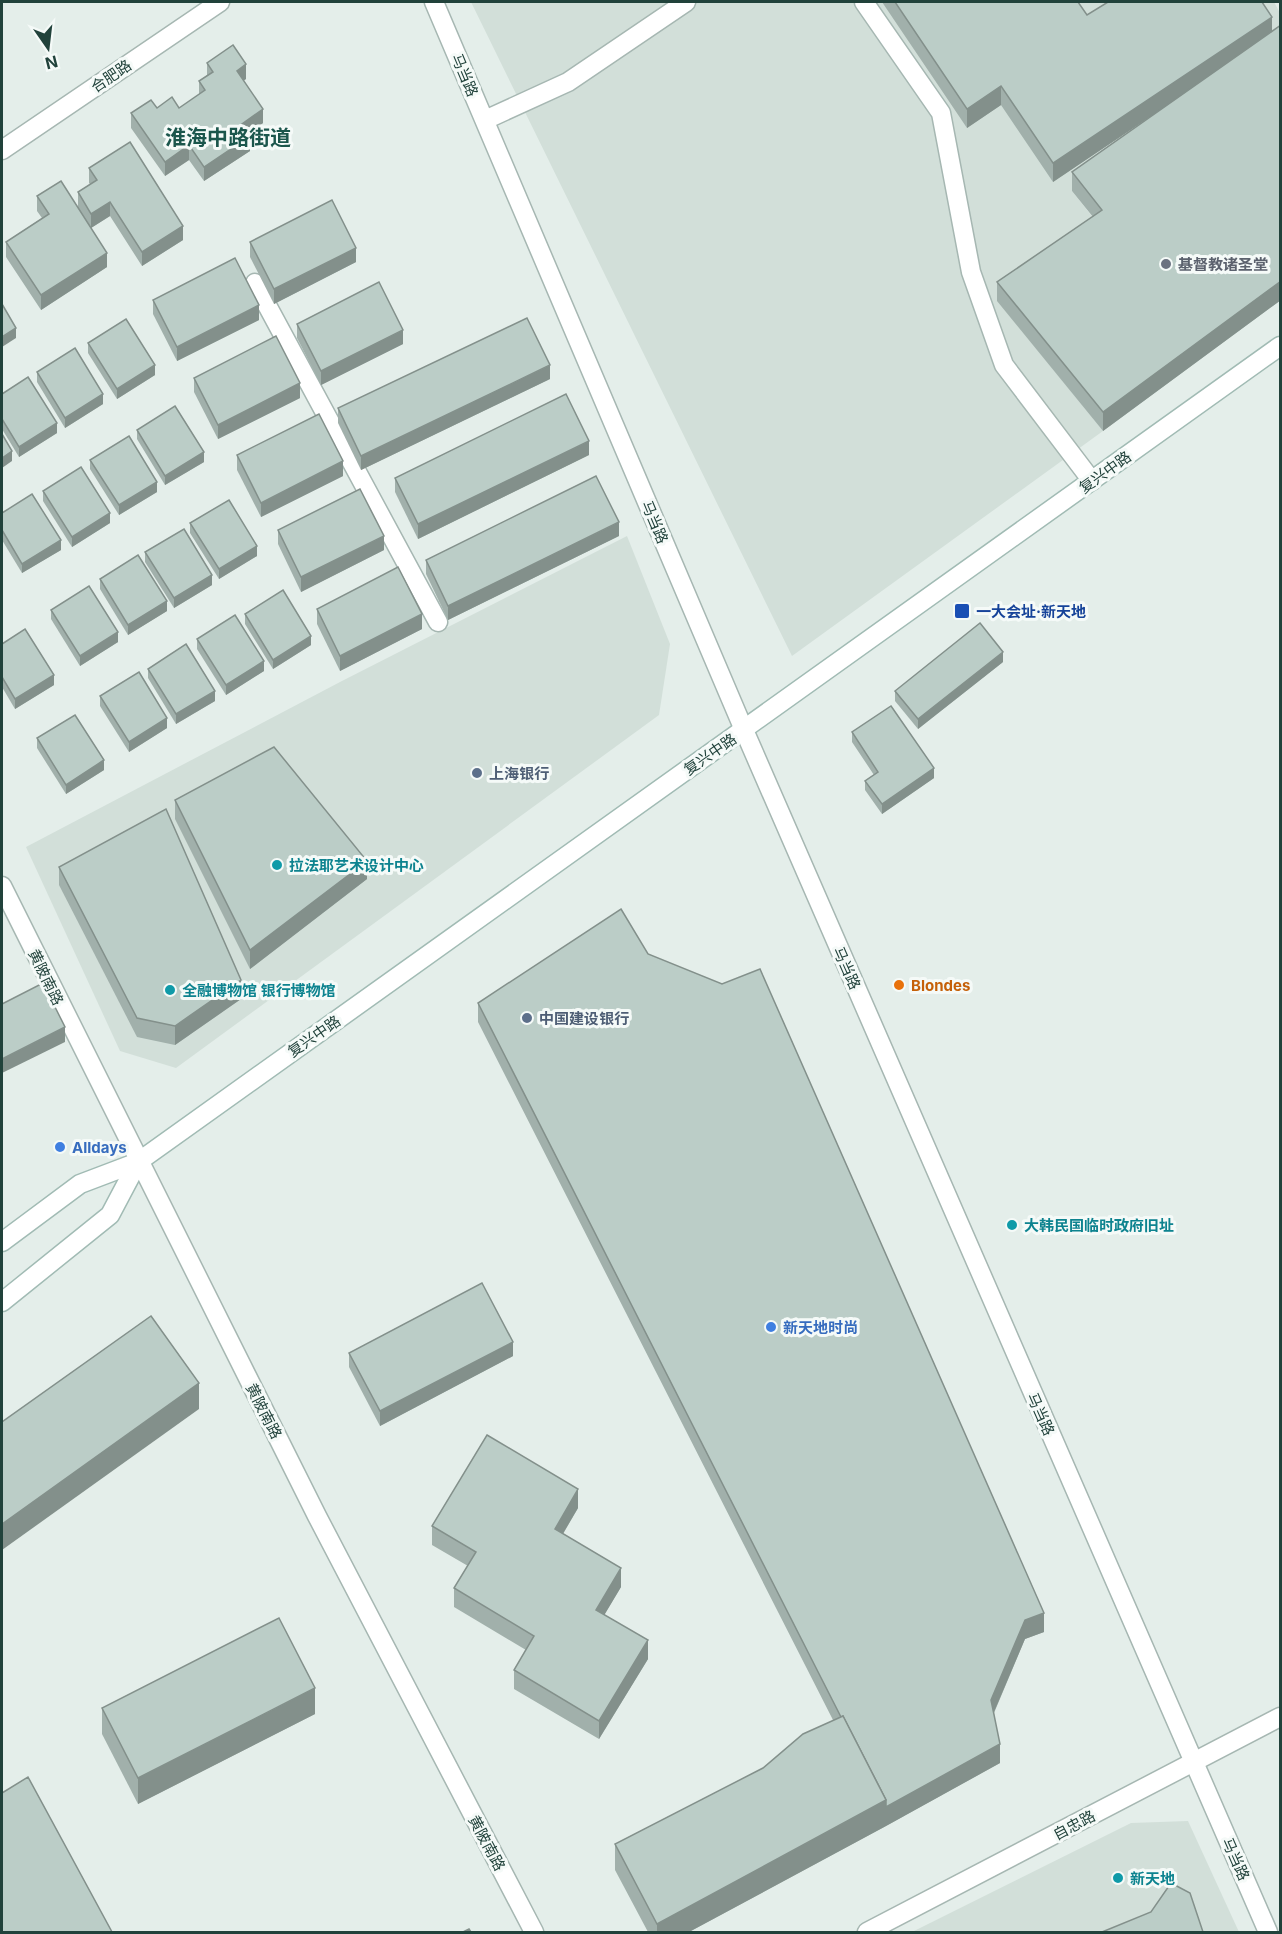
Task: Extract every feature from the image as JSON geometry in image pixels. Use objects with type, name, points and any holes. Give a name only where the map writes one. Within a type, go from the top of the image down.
[{"type":"street","name":"合肥路","points":[[2,150],[220,2]]},
{"type":"street","name":"马当路","points":[[434,2],[744,730],[1268,1932]]},
{"type":"street","points":[[485,120],[568,82],[686,2]]},
{"type":"street","points":[[864,2],[941,113],[971,272],[1004,364],[1092,482]]},
{"type":"street","points":[[255,283],[438,622]]},
{"type":"street","name":"复兴中路","points":[[2,1242],[80,1184],[138,1162],[1281,346]]},
{"type":"street","name":"黄陂南路","points":[[2,886],[317,1516],[534,1932]]},
{"type":"street","name":"复兴中路","points":[[2,1302],[110,1215],[138,1162]]},
{"type":"street","name":"自忠路","points":[[867,1932],[1281,1717]]},
{"type":"shaded area","points":[[471,2],[1274,2],[1280,13],[1280,44],[1072,191],[1102,229],[998,301],[1103,431],[792,656]]},
{"type":"shaded area","points":[[627,536],[670,644],[659,715],[176,1068],[120,1051],[26,847],[340,682]]},
{"type":"shaded area","name":"新天地","points":[[1188,1821],[1239,1932],[912,1932],[1131,1823]]},
{"type":"building","points":[[895,2],[1078,2],[1087,15],[1108,2],[1262,2],[1272,17],[1053,163],[1001,86],[967,109]]},
{"type":"building","name":"基督教诸圣堂","points":[[1281,25],[1281,281],[1103,412],[997,282],[1102,210],[1072,172]]},
{"type":"building","points":[[233,45],[246,64],[237,71],[263,109],[242,124],[250,136],[204,167],[189,145],[165,162],[131,113],[151,100],[157,108],[172,97],[179,108],[205,90],[199,81],[213,72],[207,63]]},
{"type":"building","points":[[130,142],[183,226],[142,252],[110,202],[91,214],[78,192],[97,180],[89,168]]},
{"type":"building","points":[[61,181],[107,253],[41,295],[6,242],[49,214],[37,196]]},
{"type":"building","points":[[332,200],[356,248],[274,289],[250,242]]},
{"type":"building","points":[[235,258],[259,305],[177,347],[153,300]]},
{"type":"building","points":[[379,282],[403,330],[321,371],[297,324]]},
{"type":"building","points":[[2,304],[16,328],[2,337]]},
{"type":"building","points":[[527,318],[550,365],[361,456],[338,408]]},
{"type":"building","points":[[126,319],[155,365],[117,389],[88,343]]},
{"type":"building","points":[[276,336],[300,383],[218,425],[194,378]]},
{"type":"building","points":[[75,348],[103,394],[65,418],[37,372]]},
{"type":"building","points":[[28,377],[57,423],[19,447],[2,419],[2,394]]},
{"type":"building","points":[[566,394],[589,441],[418,524],[395,478]]},
{"type":"building","points":[[175,406],[204,452],[165,476],[137,430]]},
{"type":"building","points":[[319,414],[343,461],[261,503],[237,455]]},
{"type":"building","points":[[2,434],[12,451],[2,458]]},
{"type":"building","points":[[129,436],[157,482],[119,505],[90,460]]},
{"type":"building","points":[[81,467],[110,513],[72,537],[43,491]]},
{"type":"building","points":[[596,476],[619,522],[448,606],[426,560]]},
{"type":"building","points":[[360,489],[384,536],[301,577],[278,530]]},
{"type":"building","points":[[32,494],[61,540],[22,564],[2,530],[2,513]]},
{"type":"building","points":[[229,500],[257,546],[219,569],[190,523]]},
{"type":"building","points":[[184,529],[212,575],[174,598],[145,552]]},
{"type":"building","points":[[138,555],[167,601],[128,625],[100,579]]},
{"type":"building","points":[[398,567],[422,614],[340,656],[317,609]]},
{"type":"building","points":[[89,586],[118,632],[80,656],[51,610]]},
{"type":"building","points":[[283,590],[311,636],[273,660],[245,614]]},
{"type":"building","points":[[235,615],[264,661],[226,685],[197,639]]},
{"type":"building","points":[[980,623],[1003,652],[918,719],[895,691]]},
{"type":"building","points":[[25,629],[54,675],[15,699],[2,677],[2,644]]},
{"type":"building","points":[[186,644],[215,691],[176,714],[148,669]]},
{"type":"building","points":[[139,672],[167,718],[129,742],[100,696]]},
{"type":"building","points":[[891,706],[934,768],[882,804],[865,781],[878,772],[852,732]]},
{"type":"building","points":[[75,715],[104,760],[66,785],[37,738]]},
{"type":"building","name":"拉法耶艺术设计中心","points":[[274,747],[367,861],[250,950],[175,800]]},
{"type":"building","points":[[166,809],[241,980],[175,1026],[137,1018],[59,867]]},
{"type":"building","name":"新天地时尚","points":[[621,909],[648,954],[722,984],[760,969],[1044,1613],[1025,1620],[991,1700],[1000,1744],[886,1807],[886,1800],[843,1716],[841,1717],[478,1003]]},
{"type":"building","points":[[43,983],[65,1027],[2,1059],[2,1004]]},
{"type":"building","points":[[482,1283],[513,1342],[380,1411],[349,1353]]},
{"type":"building","points":[[151,1316],[199,1383],[2,1524],[2,1422]]},
{"type":"building","points":[[487,1435],[578,1489],[555,1529],[621,1568],[596,1610],[648,1640],[599,1721],[514,1670],[534,1636],[454,1588],[476,1552],[432,1526]]},
{"type":"building","points":[[279,1618],[315,1688],[138,1778],[102,1708]]},
{"type":"building","points":[[843,1716],[886,1800],[657,1924],[615,1844],[763,1768],[803,1734]]},
{"type":"building","points":[[28,1777],[112,1932],[2,1932],[2,1793]]},
{"type":"building","points":[[1171,1883],[1190,1893],[1203,1932],[1102,1932],[1151,1912]]},
{"type":"place","name":"基督教诸圣堂","points":[[1166,264]]},
{"type":"place","name":"一大会址·新天地","points":[[962,611]]},
{"type":"place","name":"上海银行","points":[[477,773]]},
{"type":"place","name":"拉法耶艺术设计中心","points":[[277,865]]},
{"type":"place","name":"Blondes","points":[[899,985]]},
{"type":"place","name":"全融博物馆 银行博物馆","points":[[170,990]]},
{"type":"place","name":"中国建设银行","points":[[527,1018]]},
{"type":"place","name":"Alldays","points":[[60,1147]]},
{"type":"place","name":"大韩民国临时政府旧址","points":[[1012,1225]]},
{"type":"place","name":"新天地时尚","points":[[771,1327]]},
{"type":"place","name":"新天地","points":[[1118,1878]]},
{"type":"district","name":"淮海中路街道","points":[[228,137]]}]
